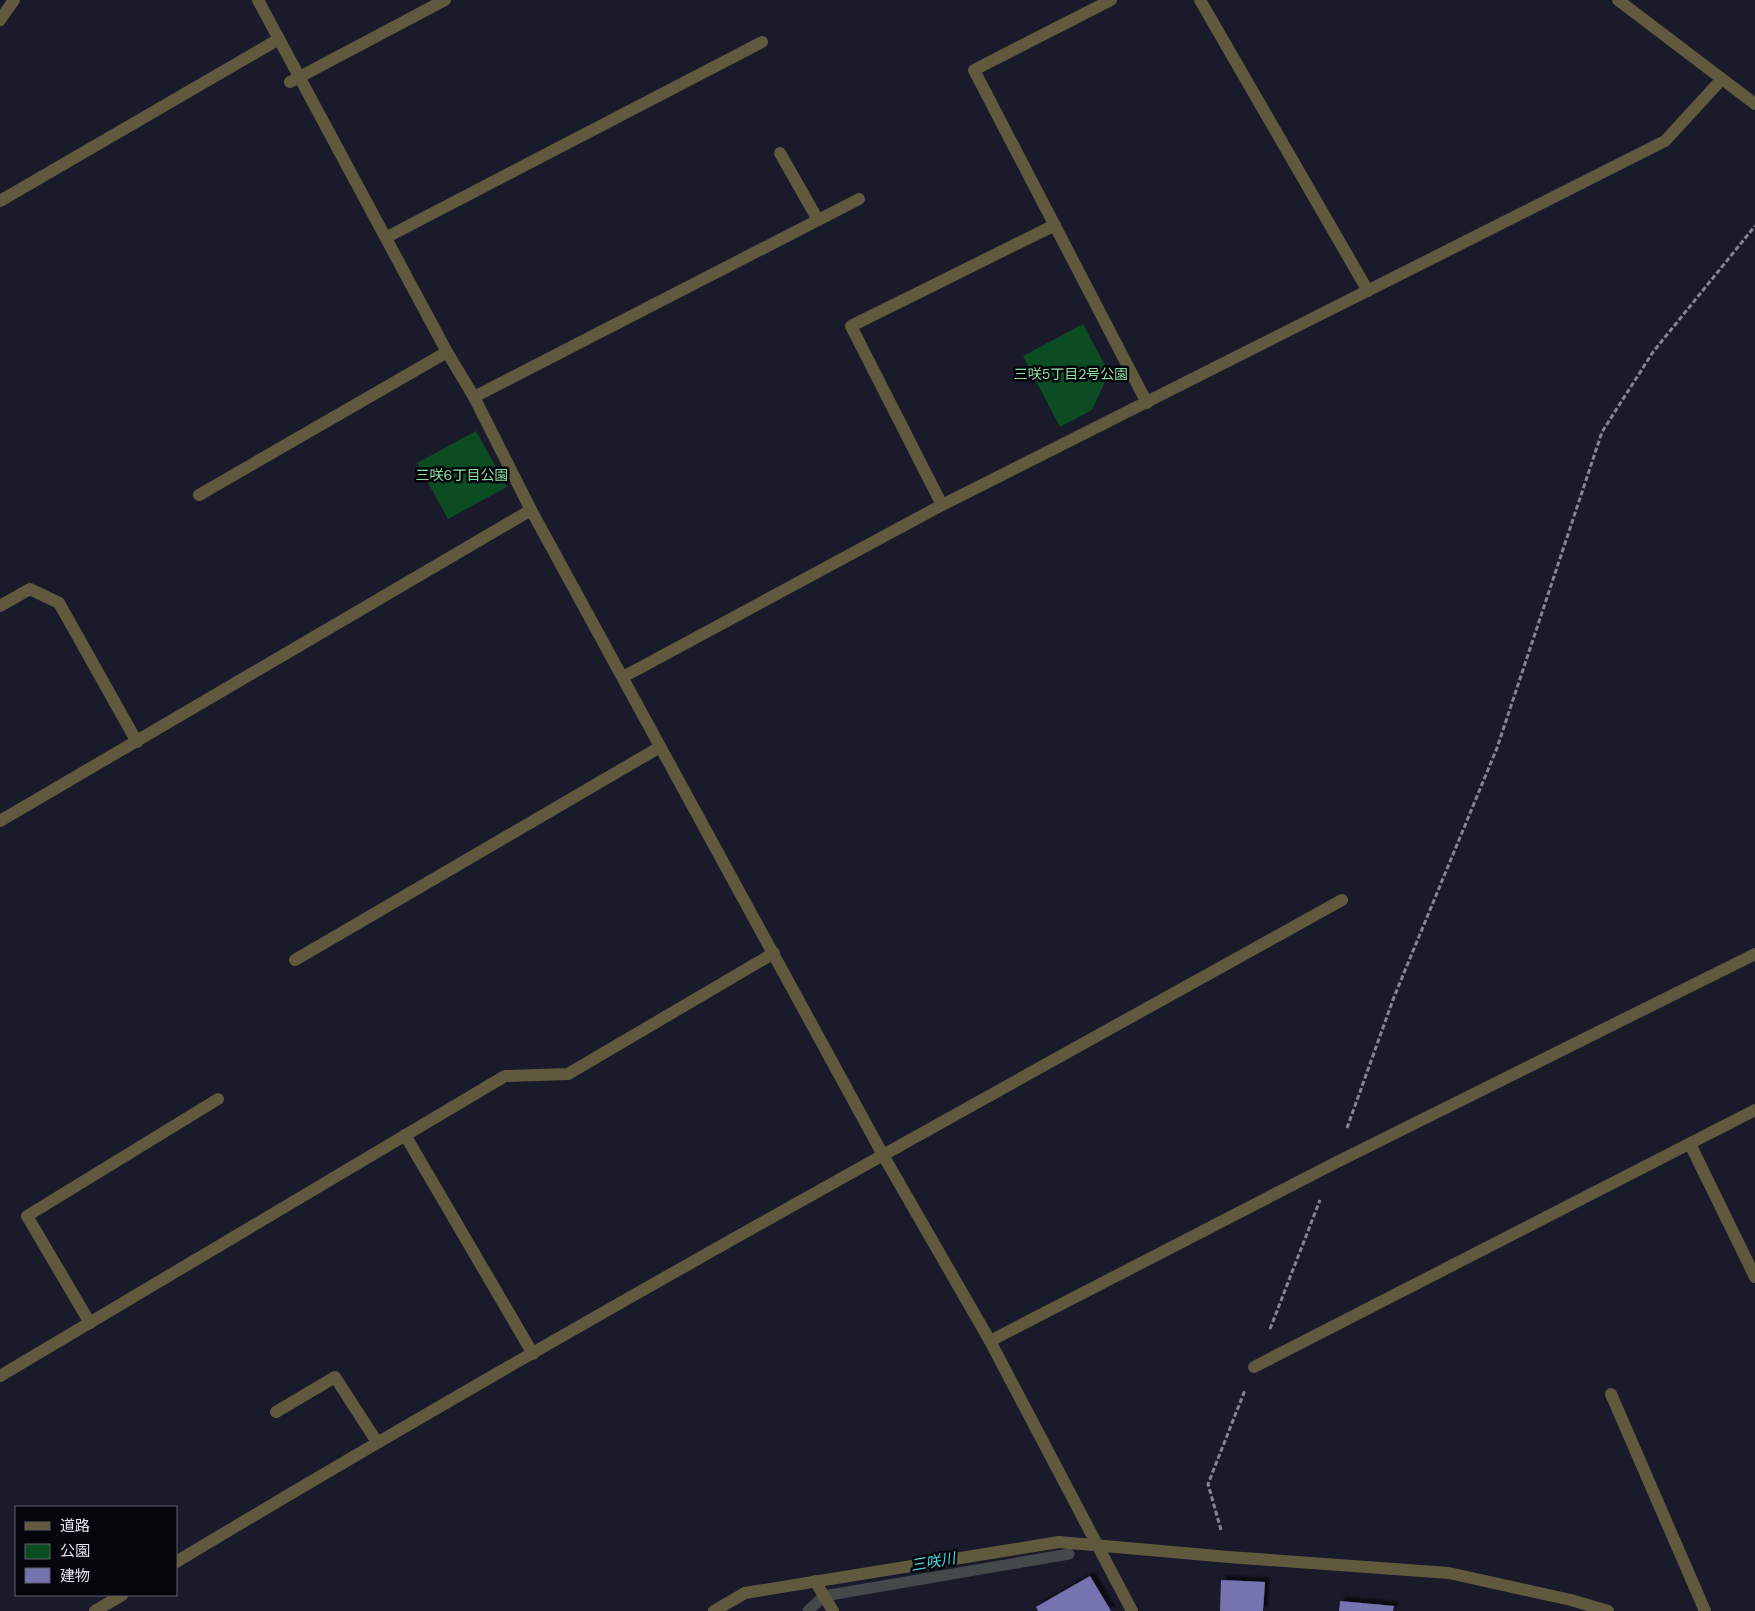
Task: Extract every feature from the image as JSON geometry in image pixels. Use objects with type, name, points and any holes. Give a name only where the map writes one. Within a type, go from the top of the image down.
[{"type":"street","points":[[0,20],[14,0]]},
{"type":"street","points":[[258,0],[279,39],[295,80],[387,237],[447,352],[474,397],[531,510],[884,1155],[990,1341],[1132,1611]]},
{"type":"street","points":[[295,80],[445,0]]},
{"type":"street","points":[[1110,0],[974,70],[1148,403]]},
{"type":"street","points":[[1200,0],[1368,291]]},
{"type":"street","points":[[1618,0],[1722,80],[1752,97]]},
{"type":"street","points":[[0,201],[279,39]]},
{"type":"street","points":[[387,237],[762,42]]},
{"type":"street","points":[[623,677],[942,505],[1148,403],[1665,140],[1722,80]]},
{"type":"street","points":[[780,154],[818,220]]},
{"type":"street","points":[[474,397],[859,199]]},
{"type":"street","points":[[942,505],[851,326],[1055,225]]},
{"type":"street","points":[[199,496],[447,352]]},
{"type":"street","points":[[0,821],[531,510]]},
{"type":"street","points":[[0,606],[30,589],[59,603],[137,742]]},
{"type":"street","points":[[294,960],[660,746]]},
{"type":"street","points":[[178,1561],[377,1442],[884,1155],[1342,900]]},
{"type":"street","points":[[0,1376],[505,1076],[568,1074],[774,952]]},
{"type":"street","points":[[990,1341],[1335,1163],[1755,954]]},
{"type":"street","points":[[90,1323],[27,1216],[218,1099]]},
{"type":"street","points":[[1254,1367],[1755,1110]]},
{"type":"street","points":[[405,1135],[534,1354]]},
{"type":"street","points":[[1690,1144],[1755,1276]]},
{"type":"street","points":[[276,1412],[335,1377],[377,1442]]},
{"type":"street","points":[[1611,1394],[1705,1611]]},
{"type":"street","points":[[714,1611],[745,1593],[1059,1542],[1229,1557],[1450,1573],[1572,1600],[1608,1611]]},
{"type":"street","points":[[814,1581],[833,1611]]},
{"type":"street","points":[[96,1611],[120,1596]]},
{"type":"path","points":[[1229,1557],[1208,1484],[1335,1163],[1394,997],[1497,748],[1602,432],[1652,352],[1755,226]]},
{"type":"green space","name":"三咲5丁目2号公園","points":[[1083,324],[1109,373],[1092,410],[1060,427],[1023,356]]},
{"type":"green space","name":"三咲6丁目公園","points":[[476,431],[507,487],[448,519],[417,463]]},
{"type":"building","points":[[1090,1576],[1111,1611],[1038,1611],[1036,1607]]},
{"type":"building","points":[[1221,1580],[1265,1582],[1263,1611],[1220,1611]]},
{"type":"building","points":[[1340,1601],[1394,1606],[1393,1611],[1339,1611]]},
{"type":"waterway","name":"三咲川","points":[[808,1611],[824,1596],[1069,1554]]}]
